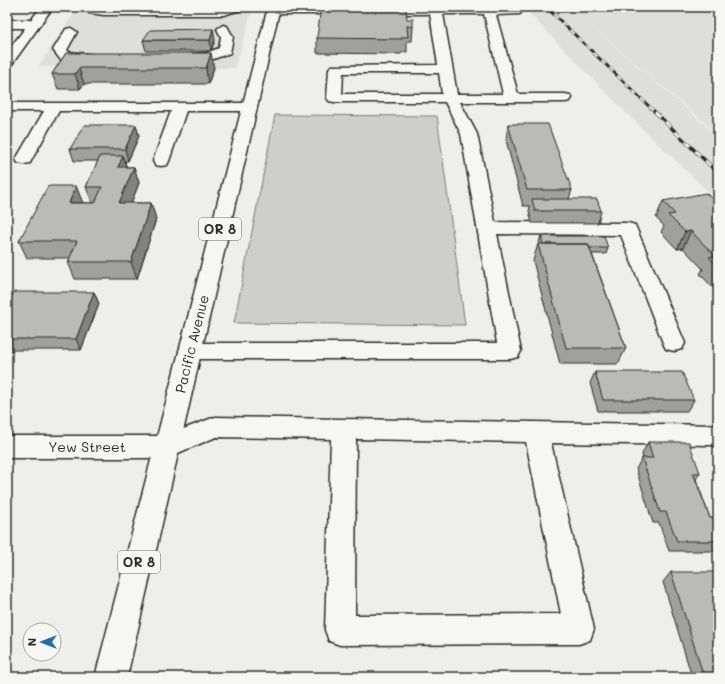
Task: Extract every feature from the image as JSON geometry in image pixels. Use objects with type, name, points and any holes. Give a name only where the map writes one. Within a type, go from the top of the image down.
[{"type":"main road","points":[[7,61],[47,7]]},
{"type":"main road","points":[[93,7],[93,10],[98,11],[224,11],[236,7]]},
{"type":"main road","points":[[274,9],[516,11]]},
{"type":"main road","name":"Pacific Avenue","points":[[111,677],[274,9]]},
{"type":"main road","points":[[190,351],[510,351],[469,134],[450,98],[436,11]]},
{"type":"main road","points":[[489,11],[512,99]]},
{"type":"main road","points":[[7,24],[34,24]]},
{"type":"main road","points":[[170,58],[208,58],[225,50],[227,37],[223,29]]},
{"type":"main road","points":[[71,32],[60,50],[65,56],[107,58]]},
{"type":"main road","points":[[446,69],[336,69],[334,98],[565,98]]},
{"type":"main road","points":[[7,107],[250,107]]},
{"type":"main road","points":[[24,159],[54,107]]},
{"type":"main road","points":[[161,161],[180,107]]},
{"type":"main road","points":[[487,228],[628,229],[674,343]]},
{"type":"main road","points":[[166,447],[214,427],[717,435],[718,437]]},
{"type":"main road","points":[[344,429],[340,630],[580,629],[536,432]]},
{"type":"main road","name":"Yew Street","points":[[7,447],[166,447]]},
{"type":"shaded area","points":[[78,7],[253,7],[235,68],[38,67]]},
{"type":"shaded area","points":[[523,7],[718,8],[718,134],[578,15],[718,136],[718,201],[630,117]]},
{"type":"shaded area","points":[[275,115],[437,116],[465,325],[234,323]]},
{"type":"building","points":[[321,7],[406,8],[407,19],[413,19],[413,27],[407,26],[408,37],[402,37],[402,39],[317,38]]},
{"type":"building","points":[[213,29],[210,40],[143,40],[150,30]]},
{"type":"building","points":[[66,53],[211,53],[206,68],[79,68],[75,74],[52,74]]},
{"type":"building","points":[[508,124],[548,124],[572,190],[527,190]]},
{"type":"building","points":[[84,125],[136,125],[125,149],[70,149]]},
{"type":"building","points":[[100,156],[123,156],[118,167],[134,167],[119,203],[151,203],[131,262],[68,262],[77,241],[19,241],[48,186],[76,186],[69,203],[95,203],[102,187],[86,187]]},
{"type":"building","points":[[706,193],[718,205],[718,267],[709,257],[715,256],[691,231],[685,232],[668,215],[675,214],[663,201]]},
{"type":"building","points":[[532,199],[597,199],[601,211],[535,211]]},
{"type":"building","points":[[541,236],[604,236],[608,248],[590,248],[588,244],[543,244]]},
{"type":"building","points":[[538,244],[588,244],[626,348],[566,348]]},
{"type":"building","points":[[14,292],[94,292],[76,339],[7,339],[7,306]]},
{"type":"building","points":[[595,372],[682,372],[694,400],[603,400]]},
{"type":"building","points":[[648,442],[689,442],[700,473],[693,473],[710,518],[718,518],[718,541],[677,541],[666,512],[660,512],[642,458],[653,458]]},
{"type":"building","points":[[671,572],[718,572],[718,677],[704,677]]},
{"type":"railway","points":[[546,7],[656,113]]},
{"type":"railway","points":[[655,112],[718,173]]}]
